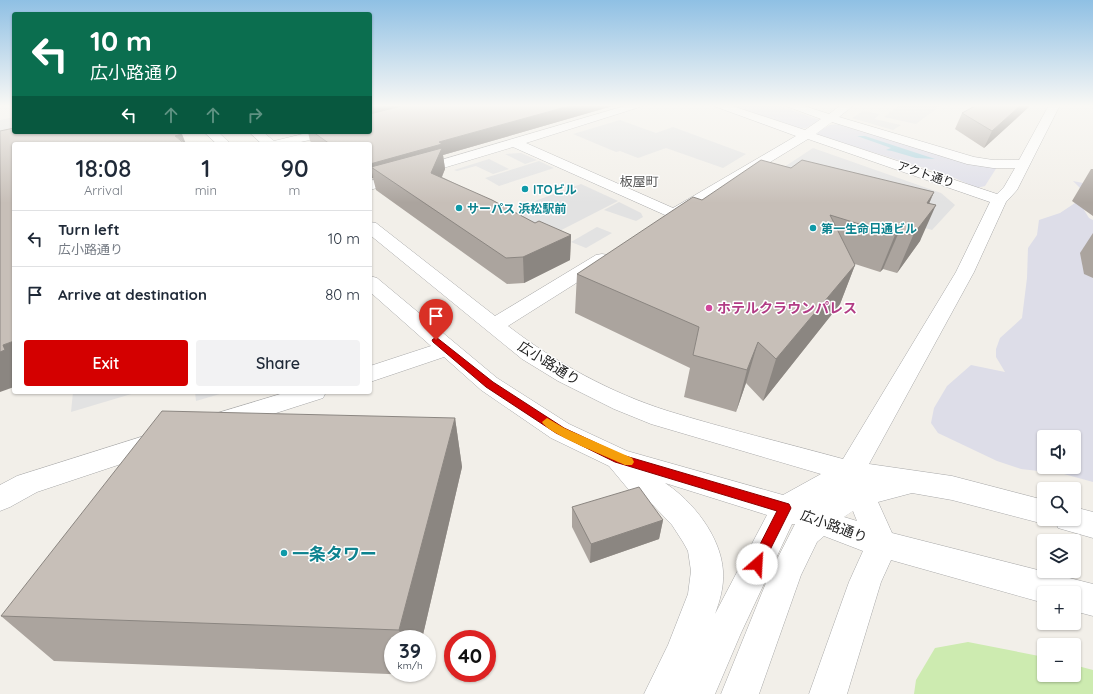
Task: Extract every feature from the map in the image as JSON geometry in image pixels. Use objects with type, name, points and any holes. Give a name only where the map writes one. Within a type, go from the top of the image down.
[{"type":"street","points":[[284,142],[304,137]]},
{"type":"street","points":[[372,185],[533,137]]},
{"type":"street","points":[[654,226],[797,137]]},
{"type":"street","name":"アクト通り","points":[[829,137],[999,200]]},
{"type":"street","points":[[847,137],[855,143]]},
{"type":"street","name":"アクト通り","points":[[883,137],[972,161],[993,164],[1024,164]]},
{"type":"street","points":[[740,694],[786,573],[806,533],[830,510],[852,496],[855,483],[965,272],[999,200],[1010,190],[1038,137]]},
{"type":"street","points":[[514,143],[674,214]]},
{"type":"street","name":"広小路通り","points":[[372,229],[530,354],[566,376],[623,403],[660,418],[855,483]]},
{"type":"street","points":[[494,326],[614,251]]},
{"type":"street","name":"広小路通り","points":[[372,284],[446,349],[489,384],[560,431],[619,459],[785,508],[882,544],[1040,586]]},
{"type":"street","points":[[372,373],[446,349]]},
{"type":"street","points":[[0,499],[27,484],[308,394]]},
{"type":"street","points":[[619,459],[640,482],[663,497],[682,516],[694,533],[703,550],[706,564],[707,571],[704,594],[681,657],[663,694]]},
{"type":"street","points":[[696,694],[729,620],[785,508],[855,483],[916,482],[952,488],[1037,510]]},
{"type":"street","points":[[828,694],[865,582],[882,544],[855,483]]},
{"type":"street","points":[[1081,522],[1093,525]]},
{"type":"street","points":[[1081,597],[1093,600]]},
{"type":"green space","points":[[968,642],[1037,656],[1037,682],[1081,682],[1081,667],[1093,670],[1093,694],[914,694],[916,680],[935,648]]},
{"type":"shaded area","points":[[581,137],[701,137],[746,154],[723,168],[666,148],[638,158],[620,151],[616,152]]},
{"type":"shaded area","points":[[825,137],[889,137],[997,167],[985,186],[977,188],[950,176]]},
{"type":"shaded area","points":[[813,148],[941,193],[955,205],[932,230],[763,181]]},
{"type":"shaded area","points":[[521,153],[537,160],[525,164],[505,154]]},
{"type":"shaded area","points":[[489,159],[509,169],[493,174],[476,166],[457,171],[454,170]]},
{"type":"shaded area","points":[[539,161],[554,168],[499,186],[485,178]]},
{"type":"shaded area","points":[[1073,181],[1093,185],[1084,210],[1089,218],[1093,220],[1093,239],[1089,265],[1093,279],[1093,482],[1064,474],[1081,474],[1081,430],[1037,430],[1037,471],[1021,469],[997,461],[938,433],[931,423],[934,408],[947,386],[971,365],[1005,372],[996,357],[996,349],[1000,338],[1022,318],[1027,278],[1028,248],[1037,235],[1039,220],[1060,213],[1075,203],[1081,189]]},
{"type":"shaded area","points":[[581,184],[618,201],[538,242],[501,221],[532,210],[524,205]]},
{"type":"shaded area","points":[[619,202],[641,213],[643,217],[636,221],[604,210]]},
{"type":"shaded area","points":[[597,227],[612,233],[586,248],[571,242]]},
{"type":"shaded area","points":[[73,394],[131,394],[71,412]]},
{"type":"shaded area","points":[[195,394],[220,394],[196,401]]},
{"type":"water","points":[[861,137],[869,137],[935,159],[916,158],[886,150],[891,148]]},
{"type":"building","points":[[0,137],[177,137],[182,142],[12,142],[12,342],[3,345],[5,350],[0,352]]},
{"type":"building","points":[[321,137],[456,137],[439,142],[442,144],[372,163],[372,142],[327,142]]},
{"type":"building","points":[[442,148],[431,173],[492,200],[535,223],[539,221],[571,235],[523,257],[506,258],[372,167]]},
{"type":"building","points":[[761,160],[791,168],[802,160],[934,192],[927,203],[936,205],[913,235],[899,232],[895,235],[830,215],[855,265],[776,359],[758,342],[747,370],[693,355],[699,327],[577,274],[693,197],[702,200]]},
{"type":"building","name":"一条タワー","points":[[162,411],[455,418],[399,630],[1,616]]},
{"type":"building","points":[[639,487],[663,520],[591,544],[572,507]]},
{"type":"slow traffic","points":[[547,422],[560,431],[619,459],[629,462]]},
{"type":"place","name":"ITOビル","points":[[525,189]]},
{"type":"place","name":"サーパス 浜松駅前","points":[[459,208]]},
{"type":"place","name":"第一生命日通ビル","points":[[813,228]]},
{"type":"place","name":"ホテルクラウンパレス","points":[[709,308]]},
{"type":"place","name":"一条タワー","points":[[284,553]]},
{"type":"district","name":"板屋町","points":[[639,181]]},
{"type":"route","points":[[436,340],[489,384],[560,431],[619,459],[785,508],[757,564]]}]
